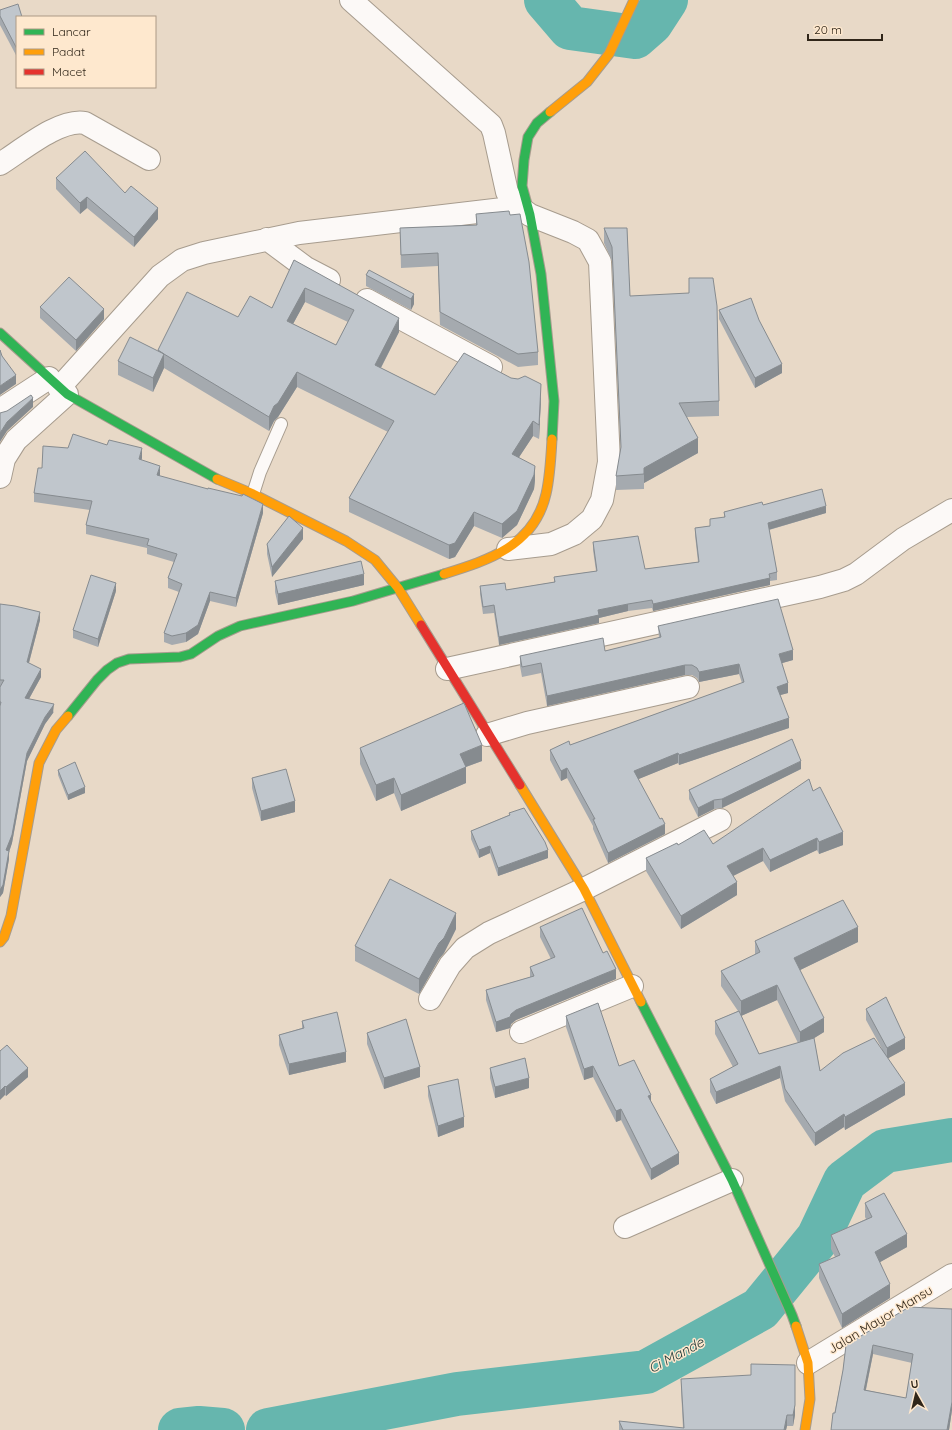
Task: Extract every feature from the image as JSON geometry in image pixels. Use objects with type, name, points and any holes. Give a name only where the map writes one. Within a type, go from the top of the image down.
[{"type":"main road","points":[[0,942],[4,937],[11,916],[39,762],[56,730],[107,670],[117,663],[128,659],[180,658],[191,654],[218,636],[240,626],[353,601],[477,564],[508,550],[526,534],[537,519],[546,494],[551,452],[554,401],[541,274],[524,211],[522,186],[524,160],[528,138],[537,123],[587,82],[609,54],[634,0]]},
{"type":"main road","points":[[0,333],[58,387],[215,478],[253,494],[352,545],[375,560],[398,588],[487,735],[584,889],[732,1180],[792,1315],[808,1363],[810,1399],[805,1430]]},
{"type":"street","points":[[351,0],[491,125],[507,192],[512,200],[524,211],[588,240],[600,262],[609,462],[602,500],[592,519],[574,534],[551,544],[508,550]]},
{"type":"street","points":[[0,164],[70,122],[85,123],[149,159]]},
{"type":"street","points":[[0,477],[4,460],[16,440],[58,387],[160,276],[182,260],[204,253],[299,233],[524,211]]},
{"type":"street","points":[[267,240],[306,268],[510,378]]},
{"type":"street","points":[[0,410],[58,387]]},
{"type":"street","points":[[448,669],[832,584],[856,574],[903,539],[952,510]]},
{"type":"street","points":[[487,735],[527,723],[688,687]]},
{"type":"street","points":[[430,999],[450,965],[465,948],[489,933],[584,889],[720,820]]},
{"type":"street","points":[[521,1032],[632,986]]},
{"type":"street","points":[[625,1227],[732,1180]]},
{"type":"street","name":"Jalan Mayor Mansu","points":[[808,1363],[952,1275]]},
{"type":"lane","points":[[253,494],[260,472],[281,424]]},
{"type":"building","points":[[18,4],[22,16],[16,16],[16,47],[0,16],[0,10]]},
{"type":"building","points":[[85,151],[125,193],[131,186],[158,208],[134,237],[87,197],[80,203],[56,178]]},
{"type":"building","points":[[509,211],[510,215],[520,214],[529,262],[538,352],[518,354],[440,312],[438,253],[401,255],[400,228],[477,225],[476,214]]},
{"type":"building","points":[[604,228],[627,228],[630,296],[689,293],[689,278],[713,278],[717,306],[719,401],[679,403],[698,438],[644,468],[644,474],[616,476],[621,447],[612,247]]},
{"type":"building","points":[[294,260],[399,318],[375,365],[435,395],[464,353],[511,378],[518,379],[525,376],[541,384],[539,425],[533,421],[512,454],[535,466],[534,475],[517,511],[502,524],[474,512],[455,543],[449,545],[349,498],[394,421],[297,372],[278,403],[274,406],[269,417],[158,350],[187,292],[238,317],[250,296],[272,308]],"holes":[[[305,288],[354,310],[336,345],[287,321]]]},
{"type":"building","points":[[369,270],[414,294],[411,299],[366,275]]},
{"type":"building","points":[[69,277],[104,309],[76,340],[40,307]]},
{"type":"building","points":[[751,298],[759,320],[782,364],[755,378],[719,310]]},
{"type":"building","points":[[130,337],[164,354],[153,378],[118,361]]},
{"type":"building","points":[[0,350],[2,356],[16,375],[0,386]]},
{"type":"building","points":[[31,395],[33,398],[7,422],[0,433],[0,413],[7,411]]},
{"type":"building","points":[[73,434],[107,445],[109,440],[142,448],[139,459],[160,466],[157,475],[208,489],[242,496],[243,494],[263,504],[236,598],[210,592],[198,625],[186,633],[172,636],[164,633],[182,584],[168,578],[177,554],[147,545],[149,539],[86,525],[92,501],[34,493],[38,468],[42,468],[43,446],[68,448]]},
{"type":"building","points":[[822,489],[826,506],[768,523],[777,572],[769,574],[770,578],[653,604],[652,600],[598,610],[599,615],[499,637],[494,605],[483,607],[480,586],[505,583],[506,590],[555,582],[554,577],[597,571],[593,542],[638,536],[645,569],[699,562],[695,528],[710,526],[710,519],[725,517],[724,512],[762,502],[763,505]]},
{"type":"building","points":[[289,516],[303,528],[272,567],[267,544]]},
{"type":"building","points":[[361,561],[364,574],[278,594],[275,581]]},
{"type":"building","points":[[91,575],[116,583],[98,639],[73,630]]},
{"type":"building","points":[[778,599],[793,650],[779,654],[788,683],[777,687],[789,718],[679,755],[678,753],[634,771],[660,819],[662,818],[665,824],[608,853],[593,819],[595,819],[567,768],[561,771],[550,750],[569,741],[570,745],[744,682],[739,664],[699,672],[697,668],[692,665],[685,665],[547,696],[541,663],[522,667],[520,656],[603,638],[605,651],[661,637],[658,626]]},
{"type":"building","points":[[0,604],[40,612],[27,662],[41,669],[25,698],[54,704],[45,717],[27,753],[12,835],[6,850],[9,851],[3,885],[0,890],[0,687],[4,680],[0,680]]},
{"type":"building","points":[[464,703],[482,745],[460,754],[466,767],[401,795],[394,778],[376,785],[360,748]]},
{"type":"building","points":[[792,739],[801,761],[722,799],[714,800],[698,808],[689,790]]},
{"type":"building","points":[[75,762],[85,787],[68,795],[58,770]]},
{"type":"building","points":[[286,769],[295,801],[261,811],[252,778]]},
{"type":"building","points":[[809,779],[813,791],[820,787],[843,832],[819,842],[817,838],[770,860],[763,848],[727,866],[737,882],[681,916],[646,858],[677,843],[678,845],[704,830],[713,844]]},
{"type":"building","points":[[524,808],[545,842],[548,850],[498,868],[490,846],[479,850],[471,831],[510,815],[509,813]]},
{"type":"building","points":[[390,879],[456,913],[444,938],[439,943],[419,979],[355,946]]},
{"type":"building","points":[[843,900],[858,927],[794,958],[824,1018],[800,1032],[777,985],[741,1001],[721,971],[760,952],[755,941]]},
{"type":"building","points":[[582,908],[603,953],[607,951],[616,969],[516,1010],[510,1017],[496,1022],[486,990],[534,976],[530,967],[555,957],[540,927]]},
{"type":"building","points":[[886,997],[905,1038],[887,1048],[866,1009]]},
{"type":"building","points":[[598,1003],[619,1066],[634,1060],[651,1095],[648,1096],[679,1153],[651,1169],[621,1109],[616,1111],[593,1066],[584,1069],[566,1016]]},
{"type":"building","points":[[739,1011],[759,1054],[814,1038],[820,1071],[843,1053],[874,1038],[905,1083],[845,1117],[844,1114],[815,1133],[785,1089],[780,1066],[716,1092],[710,1079],[738,1064],[715,1021]]},
{"type":"building","points":[[337,1012],[346,1052],[289,1064],[279,1035],[304,1028],[302,1021]]},
{"type":"building","points":[[406,1019],[420,1067],[384,1078],[367,1033]]},
{"type":"building","points":[[7,1045],[28,1068],[0,1091],[0,1051]]},
{"type":"building","points":[[525,1058],[529,1078],[495,1087],[490,1068]]},
{"type":"building","points":[[458,1079],[464,1117],[438,1126],[428,1086]]},
{"type":"building","points":[[884,1193],[907,1234],[875,1252],[890,1284],[842,1314],[819,1264],[840,1255],[831,1235],[872,1217],[865,1203]]},
{"type":"building","points":[[909,1307],[952,1309],[952,1402],[947,1430],[831,1430],[833,1413],[835,1413],[843,1370],[846,1345]],"holes":[[[873,1345],[913,1354],[906,1398],[864,1390]]]},
{"type":"building","points":[[751,1364],[795,1365],[795,1405],[793,1415],[787,1415],[784,1430],[623,1430],[619,1421],[684,1428],[681,1379],[751,1375]]},
{"type":"waterway","name":"Ci Mande","points":[[546,0],[570,28],[635,37],[651,23],[666,0]]},
{"type":"waterway","name":"Ci Mande","points":[[268,1430],[457,1394],[646,1372],[760,1309],[818,1238],[845,1181],[885,1151],[952,1140]]},
{"type":"waterway","name":"Ci Mande","points":[[180,1430],[199,1428],[223,1430]]},
{"type":"traffic: fast","points":[[550,112],[537,123],[528,137],[522,186],[530,215],[541,274],[554,401],[552,439]]},
{"type":"traffic: fast","points":[[0,333],[67,394],[217,479]]},
{"type":"traffic: fast","points":[[68,716],[97,680],[117,663],[129,659],[180,657],[191,654],[218,636],[240,626],[353,601],[444,574]]},
{"type":"traffic: fast","points":[[641,1002],[732,1180],[796,1326]]},
{"type":"traffic: slow","points":[[550,112],[587,82],[609,54],[634,0]]},
{"type":"traffic: slow","points":[[444,574],[493,556],[520,538],[531,526],[540,512],[546,494],[552,439]]},
{"type":"traffic: slow","points":[[217,479],[253,494],[346,541],[375,560],[398,588],[421,625]]},
{"type":"traffic: slow","points":[[0,942],[4,937],[11,916],[39,763],[56,730],[68,716]]},
{"type":"traffic: slow","points":[[520,785],[584,889],[641,1002]]},
{"type":"traffic: slow","points":[[796,1326],[808,1363],[810,1399],[805,1430]]},
{"type":"traffic: jam","points":[[421,625],[520,785]]}]
